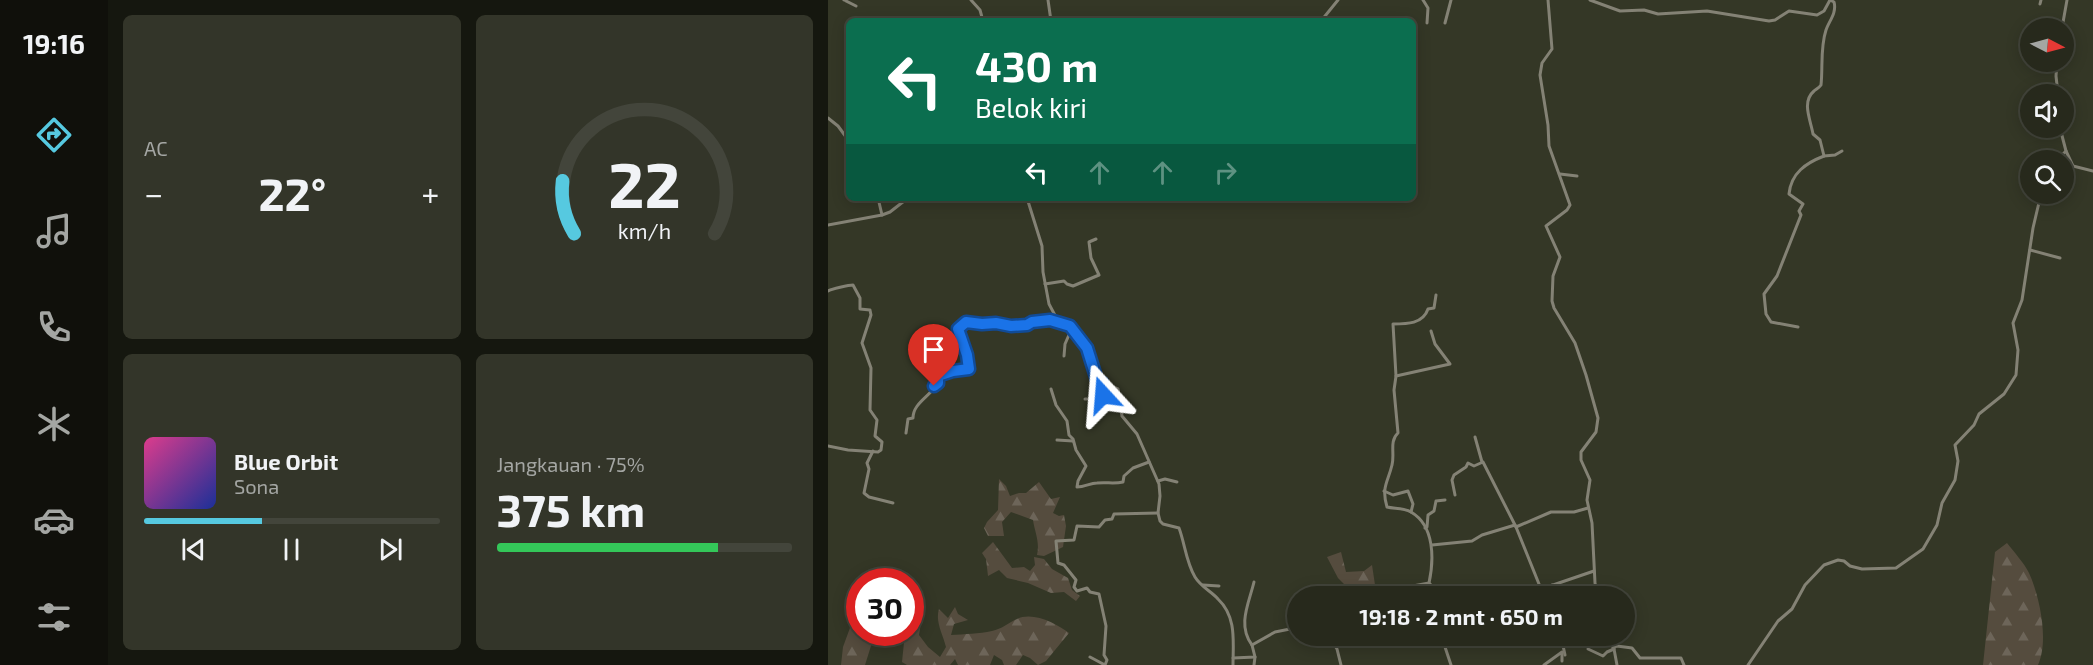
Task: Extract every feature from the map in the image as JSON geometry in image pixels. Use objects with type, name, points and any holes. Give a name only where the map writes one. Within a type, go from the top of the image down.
[{"type":"street","points":[[844,0],[856,6]]},
{"type":"street","points":[[971,0],[980,10],[982,18]]},
{"type":"street","points":[[1048,0],[1051,18]]},
{"type":"street","points":[[1323,18],[1338,0]]},
{"type":"street","points":[[1423,0],[1428,8],[1426,23]]},
{"type":"street","points":[[1445,23],[1450,0]]},
{"type":"street","points":[[1548,0],[1552,49],[1542,63],[1540,75],[1549,146],[1570,205],[1546,226],[1560,257],[1551,284],[1551,292],[1554,308],[1575,343],[1597,413],[1596,432],[1581,452],[1581,460],[1590,480],[1587,500],[1594,541],[1596,586]]},
{"type":"street","points":[[1590,0],[1620,11],[1644,10],[1658,14],[1707,11],[1769,21],[1775,20],[1789,10],[1817,15],[1824,11],[1830,0],[1834,2],[1835,9],[1822,46],[1821,85],[1812,92],[1807,111],[1813,134],[1820,140],[1824,156]]},
{"type":"street","points":[[2064,18],[2067,0]]},
{"type":"street","points":[[828,118],[846,137]]},
{"type":"street","points":[[1798,327],[1771,322],[1766,314],[1764,294],[1777,276],[1801,215],[1799,211],[1803,204],[1789,194],[1791,182],[1807,163],[1842,151]]},
{"type":"street","points":[[2074,166],[2093,171]]},
{"type":"street","points":[[1560,174],[1577,176]]},
{"type":"street","points":[[879,201],[882,215]]},
{"type":"street","points":[[828,225],[882,215],[904,201]]},
{"type":"street","points":[[1028,201],[1042,246],[1049,304],[1058,321]]},
{"type":"street","points":[[1748,665],[1778,621],[1792,609],[1805,585],[1820,568],[1838,560],[1862,569],[1896,568],[1923,549],[1927,543],[1937,525],[1942,503],[1956,474],[1958,461],[1955,445],[1974,425],[1984,409],[2004,394],[2016,375],[2018,350],[2013,323],[2022,300],[2039,204]]},
{"type":"street","points":[[1045,284],[1065,281],[1073,286],[1099,276],[1089,242],[1096,239]]},
{"type":"street","points":[[2030,250],[2060,258]]},
{"type":"street","points":[[828,291],[853,285],[860,298],[860,309],[870,310],[871,315],[862,343],[871,368],[870,410],[877,421],[875,436],[882,442],[881,450],[873,451],[828,446]]},
{"type":"street","points":[[1432,586],[1429,583],[1432,545],[1425,528],[1411,512],[1389,508],[1386,504],[1384,490],[1392,466],[1393,438],[1398,433],[1394,390],[1396,376],[1393,324],[1421,320],[1428,309],[1434,308],[1436,295]]},
{"type":"street","points":[[906,433],[908,419],[913,418],[914,409],[938,384],[938,376],[969,369],[958,329],[963,324],[968,321],[1011,326],[1058,321],[1072,328],[1087,348],[1097,380],[1118,389],[1122,416],[1137,434],[1161,490],[1158,513],[1160,521],[1179,528],[1192,574],[1220,601],[1230,617],[1233,665]]},
{"type":"street","points":[[1064,356],[1065,344],[1072,328]]},
{"type":"street","points":[[1396,376],[1450,364],[1436,345],[1431,331]]},
{"type":"street","points":[[1085,399],[1102,396],[1102,383]]},
{"type":"street","points":[[1051,389],[1056,405],[1067,421],[1069,435],[1086,466],[1078,481],[1078,487],[1086,487],[1095,482],[1110,484],[1123,482],[1124,476],[1133,468],[1149,462]]},
{"type":"street","points":[[1475,437],[1482,462],[1515,526],[1540,586]]},
{"type":"street","points":[[1057,440],[1073,441]]},
{"type":"street","points":[[873,451],[867,463],[869,469],[864,494],[884,500],[886,503],[893,503]]},
{"type":"street","points":[[1455,495],[1454,475],[1466,467],[1467,463],[1475,466],[1482,462]]},
{"type":"street","points":[[1158,481],[1165,479],[1177,482]]},
{"type":"street","points":[[1384,490],[1393,495],[1408,491],[1413,504],[1411,512]]},
{"type":"street","points":[[1425,528],[1428,515],[1434,510],[1436,501],[1445,500]]},
{"type":"street","points":[[1432,545],[1472,541],[1482,535],[1515,526],[1551,512],[1574,512],[1588,508]]},
{"type":"street","points":[[1090,657],[1105,665],[1107,660],[1104,656],[1106,626],[1099,594],[1090,592],[1086,588],[1077,591],[1074,586],[1076,580],[1064,564],[1058,563],[1056,541],[1074,540],[1077,526],[1099,527],[1104,521],[1112,519],[1114,514],[1158,513]]},
{"type":"street","points":[[1552,585],[1594,572]]},
{"type":"street","points":[[1254,582],[1245,618],[1245,635],[1252,645],[1254,665]]},
{"type":"street","points":[[1414,586],[1429,583]]},
{"type":"street","points":[[1201,585],[1220,586]]},
{"type":"street","points":[[1252,645],[1275,632],[1287,630]]},
{"type":"street","points":[[1334,646],[1341,665]]},
{"type":"street","points":[[1445,646],[1452,665]]},
{"type":"street","points":[[1544,665],[1562,652],[1563,660],[1565,656],[1563,646]]},
{"type":"street","points":[[1613,646],[1617,665]]},
{"type":"street","points":[[1588,649],[1603,656],[1617,646],[1632,648],[1640,658],[1681,658],[1684,665]]},
{"type":"street","points":[[1233,658],[1255,657]]},
{"type":"green space","points":[[999,479],[1006,486],[1010,496],[1026,493],[1039,482],[1051,499],[1060,497],[1053,513],[1059,516],[1064,515],[1066,526],[1063,547],[1044,556],[1037,555],[1038,542],[1033,520],[1011,512],[1002,522],[1004,536],[988,536],[984,528],[998,510]]},
{"type":"green space","points":[[993,542],[1012,568],[1024,567],[1030,571],[1035,565],[1034,557],[1044,559],[1052,569],[1068,578],[1072,590],[1080,596],[1076,601],[1064,592],[1051,593],[1028,583],[1007,578],[999,570],[988,576],[986,559],[982,553]]},
{"type":"green space","points":[[2007,543],[2027,569],[2037,594],[2043,632],[2038,665],[1983,665],[1995,552]]},
{"type":"green space","points":[[1341,552],[1346,572],[1364,571],[1372,565],[1375,585],[1346,586],[1338,578],[1327,557]]},
{"type":"green space","points":[[955,607],[958,614],[968,620],[954,624],[951,635],[992,631],[1023,617],[1037,618],[1069,633],[1046,661],[1038,665],[1023,655],[1016,665],[1004,665],[1002,660],[994,655],[990,665],[958,665],[955,659],[950,665],[907,665],[902,662],[904,646],[924,646],[924,642],[940,657],[946,647],[939,623],[939,609],[948,618]]},
{"type":"green space","points":[[846,639],[846,646],[871,646],[865,665],[841,665]]},
{"type":"route","points":[[934,386],[938,384],[938,376],[969,369],[969,362],[958,329],[966,322],[1017,326],[1050,320],[1070,326],[1087,348],[1097,380],[1102,383],[1103,395]]}]
